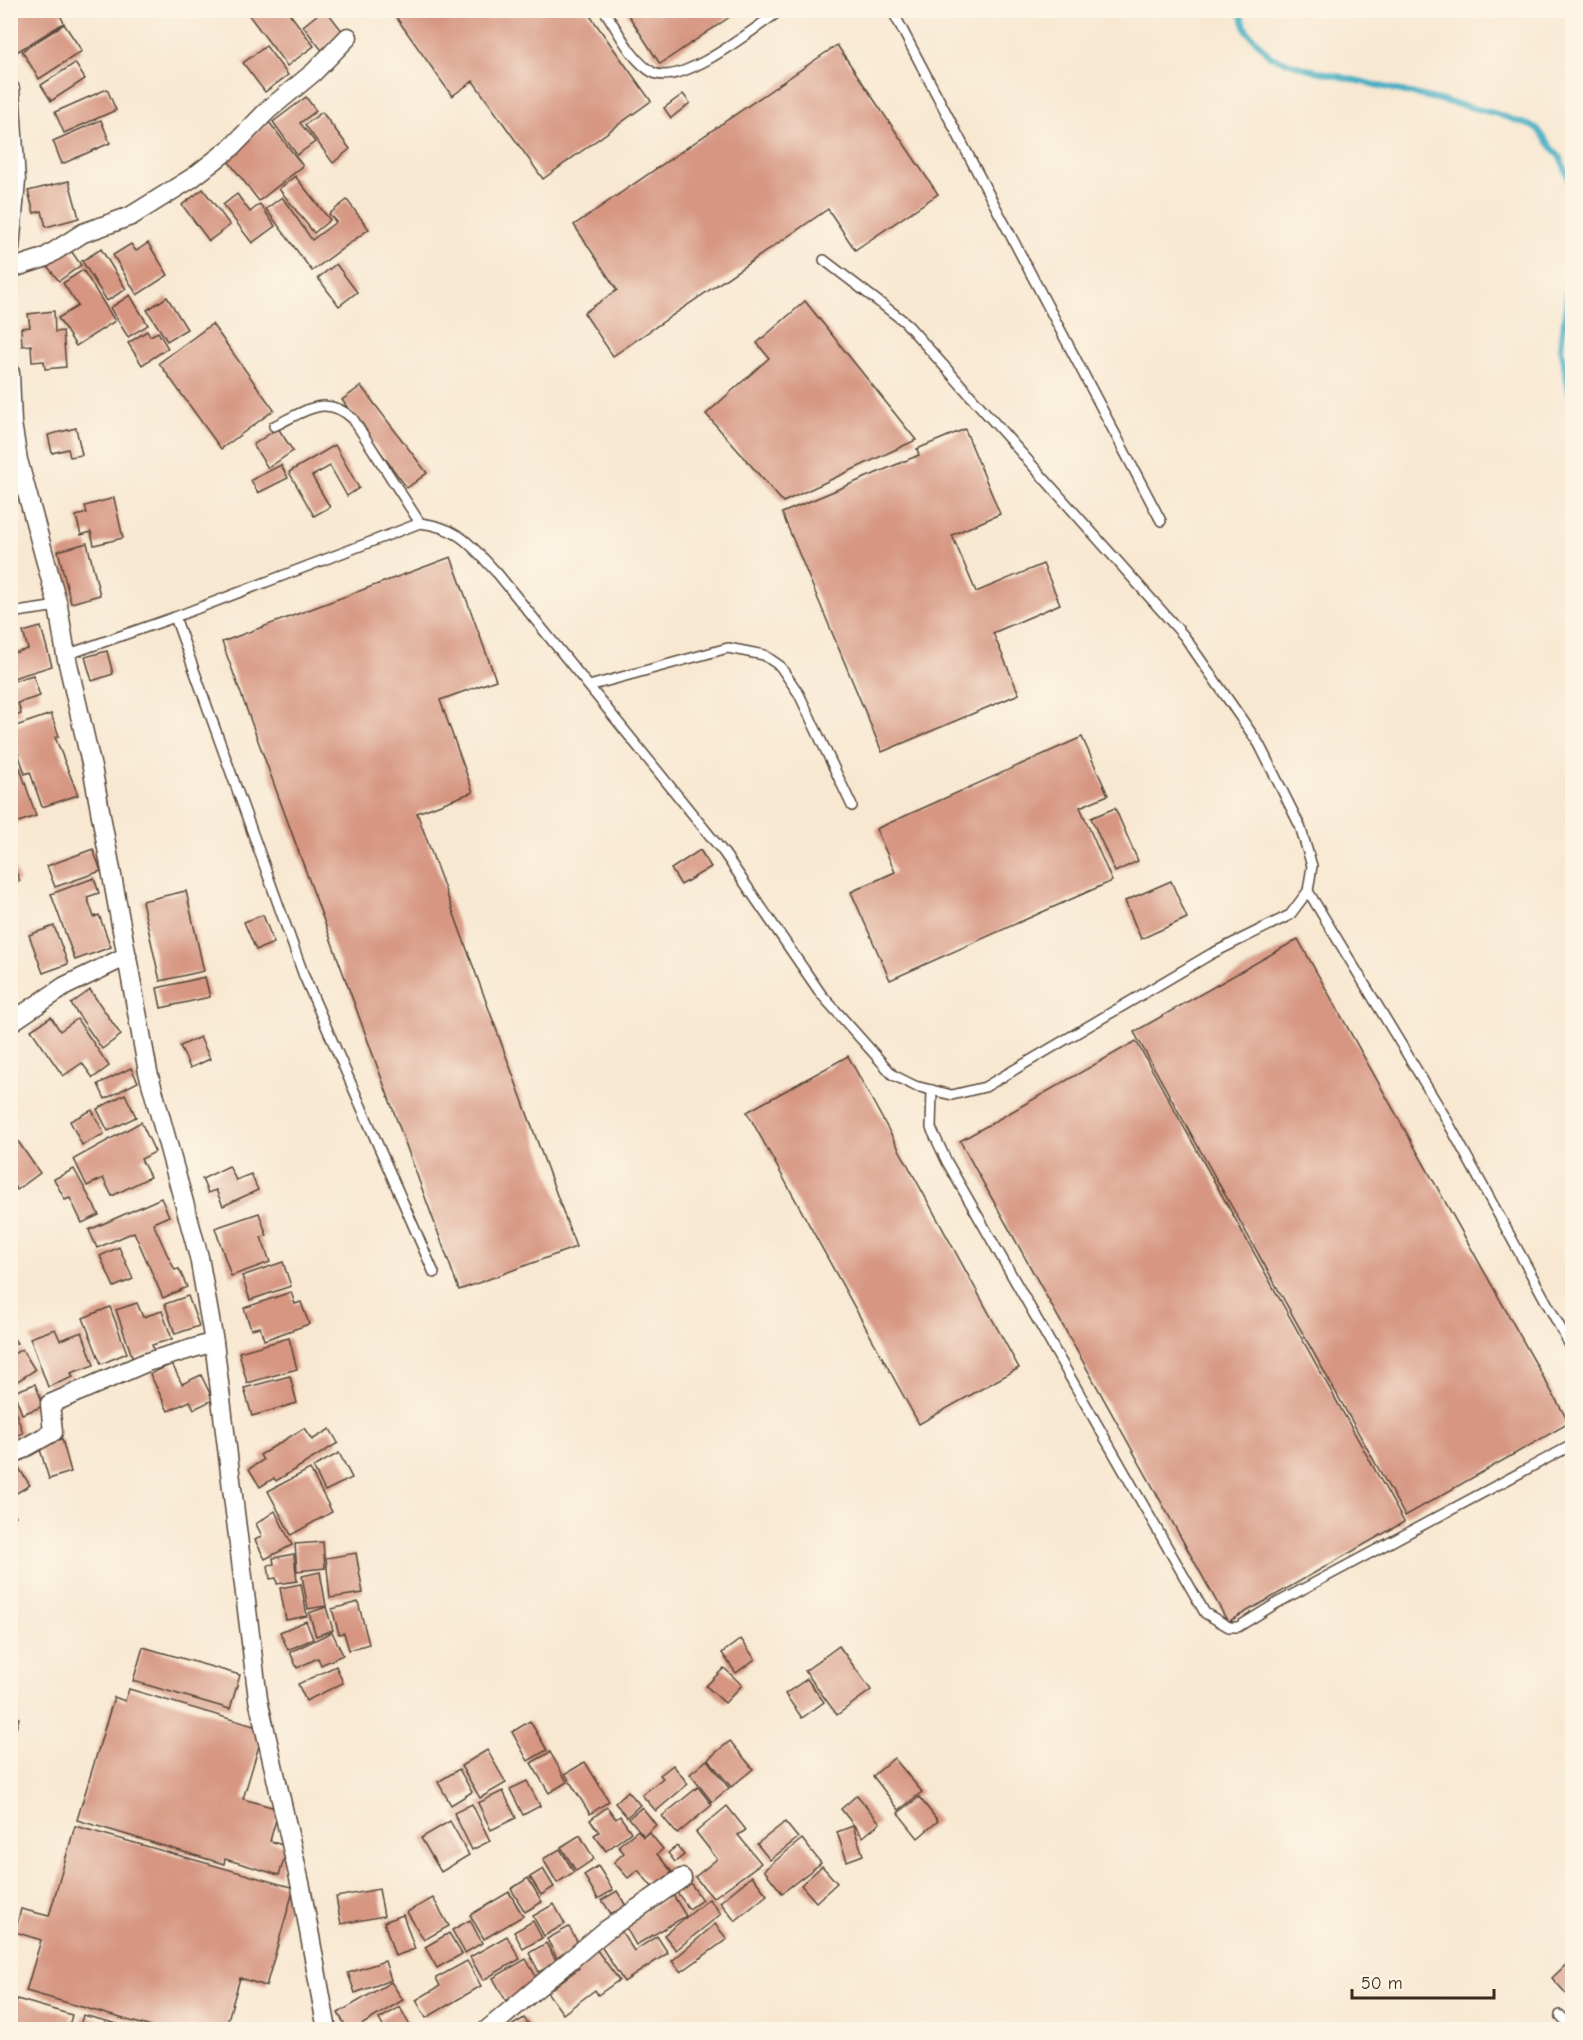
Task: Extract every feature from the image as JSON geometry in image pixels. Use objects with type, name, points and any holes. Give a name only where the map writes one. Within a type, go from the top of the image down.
[{"type":"street","points":[[10,269],[44,258],[83,233],[131,216],[192,178],[232,147],[268,110],[314,72],[348,37]]},
{"type":"street","points":[[10,89],[16,182],[10,249]]},
{"type":"street","points":[[10,374],[12,423],[18,460],[58,606],[66,655],[93,772],[148,1072],[199,1257],[214,1342],[258,1698],[301,1887],[327,2030]]},
{"type":"street","points":[[10,1023],[65,986],[127,956]]},
{"type":"street","points":[[10,1456],[53,1432],[50,1404],[147,1362],[214,1342]]},
{"type":"street","points":[[487,2030],[605,1931],[682,1878]]},
{"type":"lane","points":[[604,10],[641,64],[654,74],[668,77],[694,68],[781,10]]},
{"type":"lane","points":[[892,10],[1161,521]]},
{"type":"lane","points":[[66,655],[175,617],[420,523],[442,526],[463,537],[498,574],[724,853],[821,994],[893,1075],[915,1086],[952,1095],[984,1087],[1211,954],[1290,915],[1308,891],[1312,866],[1300,826],[1259,744],[1184,636],[905,322],[824,260]]},
{"type":"lane","points":[[274,426],[323,404],[342,409],[353,419],[420,523]]},
{"type":"lane","points":[[10,613],[58,606]]},
{"type":"lane","points":[[175,617],[303,976],[434,1273]]},
{"type":"lane","points":[[589,686],[728,648],[764,655],[780,666],[799,694],[852,806]]},
{"type":"lane","points":[[1308,891],[1444,1115],[1572,1349]]},
{"type":"lane","points":[[932,1090],[931,1128],[947,1162],[1205,1613],[1217,1621],[1229,1627],[1238,1627],[1277,1603],[1572,1445]]},
{"type":"lane","points":[[1560,2015],[1572,2028]]},
{"type":"building","points":[[10,10],[68,10],[60,15],[64,23],[15,53],[10,45]]},
{"type":"building","points":[[245,10],[287,10],[314,46],[287,66]]},
{"type":"building","points":[[326,10],[346,36],[324,53],[303,26]]},
{"type":"building","points":[[391,10],[586,10],[651,101],[543,179],[473,81],[452,96]]},
{"type":"building","points":[[625,10],[740,10],[660,64]]},
{"type":"building","points":[[64,24],[82,51],[39,79],[22,51]]},
{"type":"building","points":[[837,45],[938,194],[855,250],[828,209],[613,356],[584,313],[617,290],[574,225]]},
{"type":"building","points":[[266,46],[288,75],[265,92],[243,63]]},
{"type":"building","points":[[75,63],[85,79],[51,101],[41,85]]},
{"type":"building","points":[[107,89],[116,110],[64,133],[55,112]]},
{"type":"building","points":[[683,94],[690,103],[671,118],[664,108]]},
{"type":"building","points":[[306,97],[316,111],[300,123],[315,142],[297,155],[273,122]]},
{"type":"building","points":[[322,112],[350,149],[333,163],[305,125]]},
{"type":"building","points":[[101,120],[110,143],[62,164],[53,141]]},
{"type":"building","points":[[269,122],[303,166],[259,201],[225,157]]},
{"type":"building","points":[[295,176],[330,220],[314,233],[279,189]]},
{"type":"building","points":[[69,181],[79,218],[46,227],[42,211],[34,213],[28,191]]},
{"type":"building","points":[[203,189],[230,225],[209,241],[182,205]]},
{"type":"building","points":[[237,194],[250,212],[260,204],[275,226],[252,243],[223,205]]},
{"type":"building","points":[[282,197],[312,240],[336,222],[329,214],[347,200],[369,229],[312,271],[266,209]]},
{"type":"building","points":[[148,243],[168,275],[137,295],[113,255],[131,244],[136,251]]},
{"type":"building","points":[[67,245],[81,265],[59,281],[44,262]]},
{"type":"building","points":[[101,249],[126,289],[107,301],[82,261]]},
{"type":"building","points":[[336,264],[357,292],[339,306],[318,278]]},
{"type":"building","points":[[83,270],[115,321],[76,346],[58,318],[78,306],[63,283]]},
{"type":"building","points":[[130,295],[148,325],[128,337],[110,308]]},
{"type":"building","points":[[167,297],[187,329],[167,341],[147,310]]},
{"type":"building","points":[[805,301],[916,440],[783,502],[706,414],[769,358],[757,343]]},
{"type":"building","points":[[54,311],[55,332],[63,331],[66,367],[45,369],[44,361],[32,362],[31,345],[22,346],[21,328],[30,327],[28,314]]},
{"type":"building","points":[[212,324],[274,410],[221,449],[159,363]]},
{"type":"building","points":[[147,331],[150,336],[158,332],[168,348],[142,365],[128,343]]},
{"type":"building","points":[[361,386],[427,473],[407,488],[342,400]]},
{"type":"building","points":[[76,428],[82,455],[70,457],[68,449],[52,453],[48,435]]},
{"type":"building","points":[[278,428],[293,451],[268,468],[253,445]]},
{"type":"building","points":[[965,429],[1000,514],[952,535],[976,592],[1043,564],[1060,604],[993,633],[1019,694],[882,752],[782,513],[919,455],[917,449]]},
{"type":"building","points":[[335,445],[359,488],[347,496],[330,466],[312,476],[330,507],[314,516],[289,472]]},
{"type":"building","points":[[281,465],[288,478],[258,493],[251,480]]},
{"type":"building","points":[[114,498],[123,538],[94,545],[91,532],[81,535],[76,516],[87,513],[85,506]]},
{"type":"building","points":[[87,543],[100,595],[71,603],[58,551]]},
{"type":"building","points":[[451,557],[496,680],[440,700],[473,792],[417,813],[576,1247],[459,1290],[222,642]]},
{"type":"building","points":[[41,627],[52,666],[10,679],[10,654],[28,649],[23,632]]},
{"type":"building","points":[[107,651],[113,674],[92,681],[85,657]]},
{"type":"building","points":[[33,675],[40,696],[18,703],[21,714],[10,718],[10,682]]},
{"type":"building","points":[[51,714],[59,736],[55,737],[78,795],[42,807],[30,772],[25,774],[10,728]]},
{"type":"building","points":[[1082,737],[1108,795],[1080,807],[1112,881],[890,980],[851,892],[895,872],[876,829]]},
{"type":"building","points":[[20,768],[36,816],[10,825],[10,771]]},
{"type":"building","points":[[1115,808],[1138,861],[1115,872],[1091,818]]},
{"type":"building","points":[[93,849],[101,871],[55,887],[47,866]]},
{"type":"building","points":[[700,850],[711,867],[681,885],[671,869]]},
{"type":"building","points":[[10,858],[20,881],[10,885]]},
{"type":"building","points":[[94,878],[99,893],[87,897],[94,917],[99,915],[111,947],[75,960],[51,894]]},
{"type":"building","points":[[1171,881],[1187,918],[1141,939],[1125,901]]},
{"type":"building","points":[[186,891],[204,971],[160,981],[142,901]]},
{"type":"building","points":[[263,915],[274,943],[256,950],[244,922]]},
{"type":"building","points":[[54,926],[68,964],[43,973],[29,935]]},
{"type":"building","points":[[1298,939],[1569,1423],[1405,1516],[1134,1032]]},
{"type":"building","points":[[205,977],[210,997],[161,1008],[157,988]]},
{"type":"building","points":[[90,990],[121,1035],[102,1049],[71,1004]]},
{"type":"building","points":[[51,1017],[60,1031],[77,1019],[109,1066],[93,1078],[82,1063],[63,1076],[31,1030]]},
{"type":"building","points":[[200,1037],[210,1059],[190,1068],[180,1046]]},
{"type":"building","points":[[1136,1041],[1404,1522],[1228,1622],[960,1141]]},
{"type":"building","points":[[848,1056],[1019,1368],[919,1424],[747,1112]]},
{"type":"building","points":[[131,1068],[138,1082],[105,1099],[98,1084]]},
{"type":"building","points":[[125,1094],[136,1117],[108,1131],[97,1109]]},
{"type":"building","points":[[92,1110],[104,1134],[82,1145],[70,1121]]},
{"type":"building","points":[[141,1122],[155,1152],[141,1159],[150,1177],[112,1196],[103,1178],[87,1186],[74,1159]]},
{"type":"building","points":[[17,1140],[40,1173],[17,1190],[10,1181],[10,1145]]},
{"type":"building","points":[[229,1166],[236,1180],[251,1174],[258,1190],[223,1206],[216,1190],[208,1193],[202,1179]]},
{"type":"building","points":[[74,1169],[99,1215],[82,1223],[70,1198],[65,1200],[54,1179]]},
{"type":"building","points":[[161,1198],[169,1216],[153,1223],[175,1270],[179,1269],[187,1287],[163,1298],[134,1232],[97,1248],[89,1230]]},
{"type":"building","points":[[259,1213],[267,1236],[261,1237],[270,1262],[231,1276],[215,1228]]},
{"type":"building","points":[[119,1247],[133,1279],[114,1287],[100,1256]]},
{"type":"building","points":[[283,1262],[291,1286],[250,1300],[242,1276]]},
{"type":"building","points":[[291,1292],[295,1304],[301,1302],[309,1324],[264,1340],[260,1327],[251,1329],[244,1308]]},
{"type":"building","points":[[188,1296],[199,1326],[175,1334],[165,1304]]},
{"type":"building","points":[[137,1303],[143,1317],[162,1311],[172,1339],[152,1345],[154,1351],[133,1359],[116,1310]]},
{"type":"building","points":[[110,1307],[127,1353],[101,1364],[83,1318]]},
{"type":"building","points":[[55,1329],[60,1340],[82,1332],[94,1365],[71,1373],[73,1377],[48,1387],[30,1338]]},
{"type":"building","points":[[10,1333],[17,1343],[10,1347]]},
{"type":"building","points":[[289,1338],[297,1369],[247,1383],[239,1352]]},
{"type":"building","points":[[22,1349],[35,1370],[13,1384],[10,1356]]},
{"type":"building","points":[[172,1364],[182,1384],[201,1375],[213,1400],[194,1409],[190,1401],[168,1411],[150,1374]]},
{"type":"building","points":[[290,1376],[297,1403],[252,1416],[244,1388]]},
{"type":"building","points":[[35,1384],[44,1406],[22,1414],[14,1392]]},
{"type":"building","points":[[13,1405],[23,1433],[10,1438],[10,1406]]},
{"type":"building","points":[[304,1428],[312,1440],[330,1429],[338,1443],[276,1481],[274,1478],[260,1487],[249,1469],[263,1460],[260,1455]]},
{"type":"building","points":[[62,1439],[71,1472],[49,1479],[39,1446]]},
{"type":"building","points":[[339,1453],[352,1478],[325,1491],[313,1467]]},
{"type":"building","points":[[13,1459],[30,1485],[10,1497],[10,1461]]},
{"type":"building","points":[[310,1469],[332,1512],[291,1535],[268,1491]]},
{"type":"building","points":[[10,1508],[16,1516],[10,1520]]},
{"type":"building","points":[[275,1511],[292,1545],[265,1559],[255,1540],[262,1536],[256,1524]]},
{"type":"building","points":[[323,1542],[325,1568],[297,1571],[295,1544]]},
{"type":"building","points":[[356,1553],[363,1593],[330,1598],[326,1558]]},
{"type":"building","points":[[294,1554],[297,1581],[277,1584],[276,1578],[270,1579],[268,1565],[274,1564],[273,1558]]},
{"type":"building","points":[[320,1572],[326,1606],[308,1609],[302,1576]]},
{"type":"building","points":[[301,1584],[307,1616],[286,1620],[280,1588]]},
{"type":"building","points":[[358,1602],[369,1644],[349,1650],[344,1633],[339,1634],[332,1609]]},
{"type":"building","points":[[326,1607],[333,1630],[316,1636],[309,1613]]},
{"type":"building","points":[[306,1621],[313,1639],[288,1650],[280,1632]]},
{"type":"building","points":[[332,1632],[343,1655],[321,1665],[318,1658],[297,1668],[290,1652]]},
{"type":"building","points":[[741,1639],[755,1659],[736,1673],[722,1653]]},
{"type":"building","points":[[839,1646],[871,1690],[837,1715],[805,1671]]},
{"type":"building","points":[[143,1647],[240,1675],[230,1709],[133,1681]]},
{"type":"building","points":[[336,1666],[343,1683],[306,1701],[298,1684]]},
{"type":"building","points":[[724,1668],[742,1685],[725,1703],[706,1686]]},
{"type":"building","points":[[807,1679],[824,1702],[802,1718],[785,1694]]},
{"type":"building","points":[[129,1689],[264,1729],[243,1799],[279,1809],[270,1841],[288,1847],[279,1875],[225,1859],[224,1864],[77,1820],[114,1697],[125,1701]]},
{"type":"building","points":[[10,1716],[19,1718],[11,1746],[10,1746]]},
{"type":"building","points":[[530,1721],[547,1750],[528,1761],[512,1732]]},
{"type":"building","points":[[730,1741],[753,1769],[731,1787],[708,1759]]},
{"type":"building","points":[[487,1750],[506,1783],[480,1798],[461,1766]]},
{"type":"building","points":[[550,1752],[567,1782],[549,1793],[531,1763]]},
{"type":"building","points":[[894,1758],[922,1792],[899,1810],[873,1776]]},
{"type":"building","points":[[707,1760],[729,1788],[712,1802],[690,1774]]},
{"type":"building","points":[[585,1762],[609,1801],[590,1814],[565,1774]]},
{"type":"building","points":[[673,1765],[688,1784],[656,1811],[642,1795],[663,1778],[660,1775]]},
{"type":"building","points":[[459,1769],[472,1792],[451,1805],[438,1782]]},
{"type":"building","points":[[527,1781],[540,1806],[523,1815],[510,1789]]},
{"type":"building","points":[[698,1787],[712,1805],[677,1834],[662,1816]]},
{"type":"building","points":[[503,1791],[516,1818],[491,1830],[478,1803]]},
{"type":"building","points":[[628,1791],[640,1805],[627,1817],[615,1803]]},
{"type":"building","points":[[857,1795],[880,1823],[863,1837],[841,1809]]},
{"type":"building","points":[[919,1797],[938,1821],[918,1838],[898,1813]]},
{"type":"building","points":[[472,1804],[490,1841],[472,1850],[454,1813]]},
{"type":"building","points":[[727,1806],[746,1830],[738,1835],[761,1863],[713,1898],[695,1877],[717,1859],[696,1832]]},
{"type":"building","points":[[607,1807],[616,1819],[620,1816],[631,1832],[606,1851],[594,1835],[599,1832],[590,1820]]},
{"type":"building","points":[[642,1807],[656,1825],[644,1836],[629,1818]]},
{"type":"building","points":[[450,1821],[469,1855],[441,1872],[421,1838]]},
{"type":"building","points":[[785,1822],[798,1838],[770,1860],[757,1844]]},
{"type":"building","points":[[75,1826],[294,1888],[266,1986],[240,1978],[225,2030],[162,2030],[26,1991],[41,1940],[15,1932],[21,1909],[49,1916]]},
{"type":"building","points":[[853,1826],[863,1855],[847,1861],[837,1832]]},
{"type":"building","points":[[638,1830],[643,1837],[649,1832],[663,1849],[657,1854],[672,1872],[653,1888],[638,1870],[628,1878],[614,1862],[624,1853],[618,1846]]},
{"type":"building","points":[[580,1835],[594,1859],[576,1871],[561,1847]]},
{"type":"building","points":[[802,1839],[821,1863],[782,1893],[764,1870]]},
{"type":"building","points":[[677,1846],[684,1855],[675,1862],[668,1853]]},
{"type":"building","points":[[560,1849],[574,1872],[557,1883],[543,1859]]},
{"type":"building","points":[[598,1866],[613,1890],[598,1899],[584,1875]]},
{"type":"building","points":[[822,1866],[837,1883],[816,1902],[801,1885]]},
{"type":"building","points":[[543,1869],[554,1887],[541,1895],[530,1877]]},
{"type":"building","points":[[752,1876],[767,1895],[735,1921],[720,1902]]},
{"type":"building","points":[[528,1878],[542,1902],[525,1912],[511,1889]]},
{"type":"building","points":[[687,1878],[702,1900],[689,1909],[674,1888]]},
{"type":"building","points":[[379,1889],[384,1916],[341,1924],[336,1897]]},
{"type":"building","points":[[617,1891],[629,1911],[615,1920],[602,1900]]},
{"type":"building","points":[[509,1892],[523,1916],[484,1939],[470,1915]]},
{"type":"building","points":[[673,1895],[686,1916],[636,1945],[624,1924]]},
{"type":"building","points":[[433,1898],[449,1926],[424,1940],[407,1912]]},
{"type":"building","points":[[709,1899],[721,1914],[676,1950],[664,1935]]},
{"type":"building","points":[[554,1904],[565,1924],[544,1936],[533,1916]]},
{"type":"building","points":[[403,1915],[415,1949],[395,1956],[384,1922]]},
{"type":"building","points":[[470,1920],[482,1943],[465,1953],[452,1930]]},
{"type":"building","points":[[533,1921],[542,1938],[523,1949],[514,1932]]},
{"type":"building","points":[[715,1924],[727,1939],[681,1972],[672,1961]]},
{"type":"building","points":[[569,1927],[579,1945],[557,1958],[547,1939]]},
{"type":"building","points":[[620,1929],[634,1951],[657,1936],[668,1953],[624,1982],[599,1943]]},
{"type":"building","points":[[449,1933],[462,1954],[437,1968],[425,1947]]},
{"type":"building","points":[[507,1936],[520,1959],[483,1980],[470,1957]]},
{"type":"building","points":[[546,1943],[557,1962],[539,1972],[529,1953]]},
{"type":"building","points":[[593,1945],[619,1980],[598,1995],[595,1990],[563,2014],[547,1992],[579,1968],[573,1960]]},
{"type":"building","points":[[526,1959],[539,1982],[506,2001],[493,1978]]},
{"type":"building","points":[[1572,1959],[1572,2000],[1552,1978]]},
{"type":"building","points":[[385,1961],[391,1980],[355,1993],[348,1973]]},
{"type":"building","points":[[467,1961],[481,1986],[426,2018],[416,2000],[440,1986],[436,1978]]},
{"type":"building","points":[[391,1982],[403,2000],[353,2030],[348,2030],[338,2013]]},
{"type":"building","points":[[17,1999],[72,2015],[68,2030],[10,2030]]},
{"type":"building","points":[[400,2007],[412,2030],[385,2030],[379,2019]]},
{"type":"building","points":[[83,2015],[118,2024],[116,2030],[79,2030]]},
{"type":"building","points":[[524,2018],[533,2030],[513,2030],[511,2026]]},
{"type":"waterway","points":[[1239,10],[1247,31],[1271,57],[1308,69],[1494,113],[1537,128],[1561,159],[1572,187]]},
{"type":"waterway","points":[[1572,247],[1561,348],[1572,407]]}]
